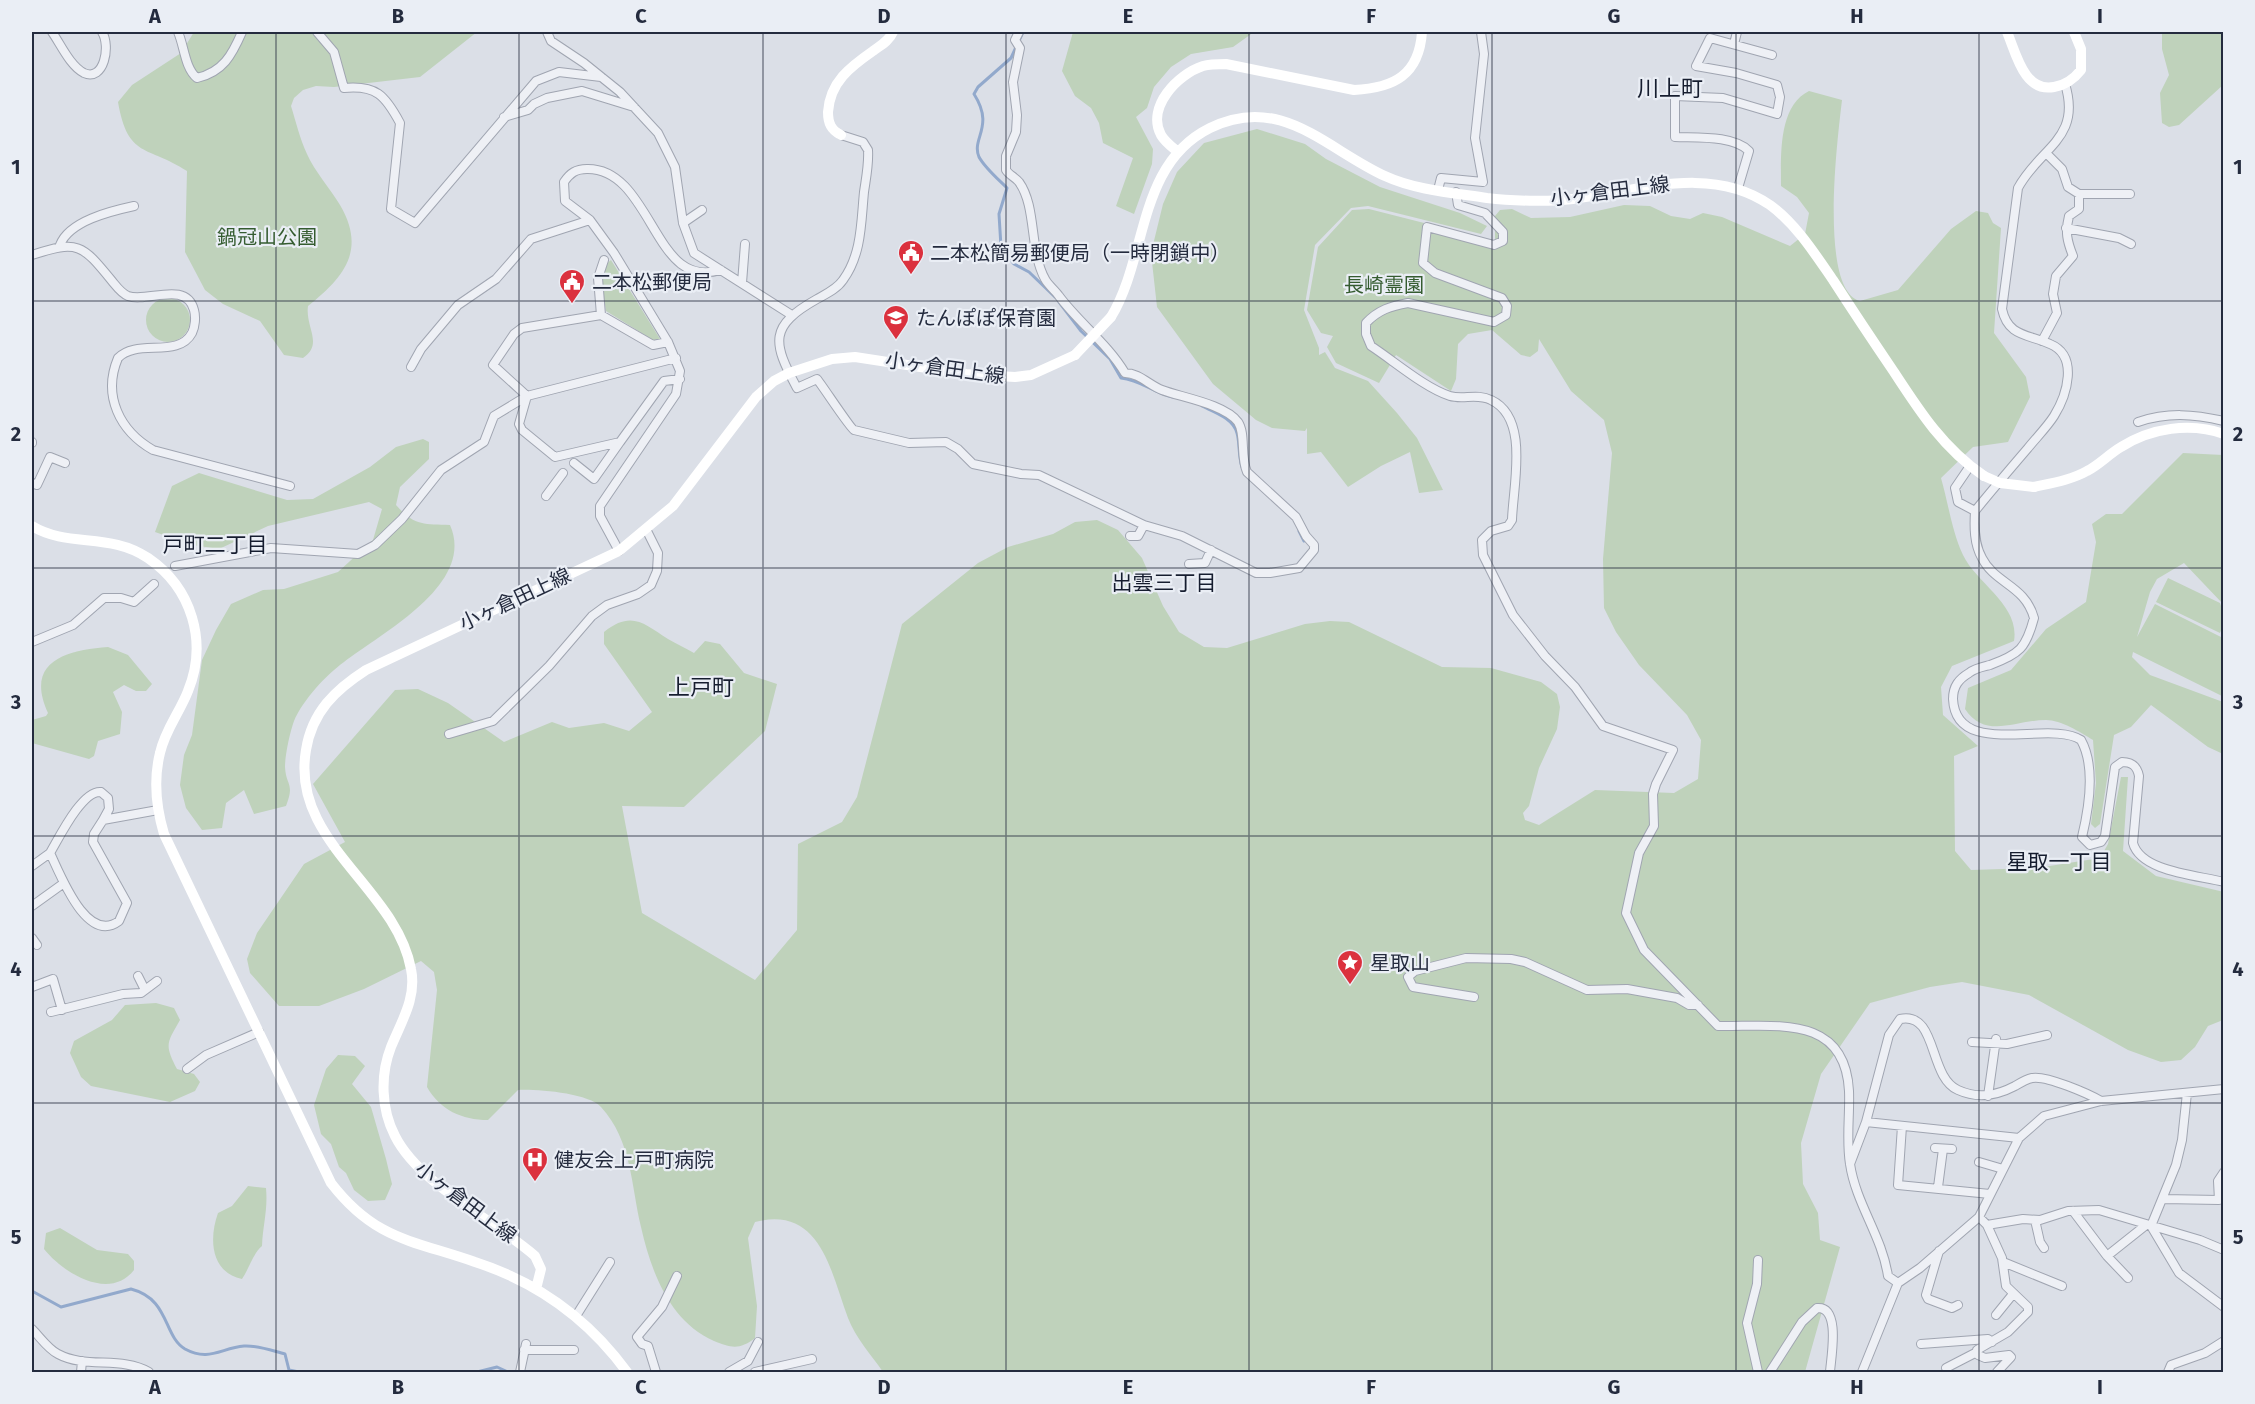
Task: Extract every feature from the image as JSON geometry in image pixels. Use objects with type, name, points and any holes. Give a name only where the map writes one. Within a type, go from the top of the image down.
[{"type":"main road","points":[[841,135],[832,129],[828,118],[831,94],[836,83],[850,68],[889,39],[893,32]]},
{"type":"main road","points":[[1178,152],[1162,135],[1159,117],[1168,91],[1189,73],[1204,66],[1226,64],[1353,90],[1373,89],[1393,84],[1409,71],[1419,52],[1422,32]]},
{"type":"main road","points":[[2007,32],[2025,74],[2032,82],[2049,88],[2065,84],[2075,77],[2082,63],[2081,49],[2074,32]]},
{"type":"main road","name":"小ヶ倉田上線","points":[[536,1289],[541,1269],[536,1256],[423,1173],[411,1161],[394,1135],[385,1104],[383,1081],[391,1048],[409,1005],[412,971],[404,944],[393,921],[347,864],[317,820],[310,804],[303,768],[309,734],[321,709],[334,694],[366,670],[619,551],[646,531],[673,506],[756,397],[774,381],[789,373],[832,359],[855,357],[966,374],[1015,377],[1031,375],[1075,355],[1111,317],[1124,294],[1153,194],[1166,166],[1196,136],[1226,122],[1257,117],[1275,119],[1292,123],[1313,133],[1385,176],[1438,190],[1490,198],[1569,200],[1674,183],[1708,183],[1738,188],[1771,206],[1810,246],[1931,428],[1970,466],[2000,483],[2034,487],[2064,481],[2088,471],[2121,447],[2144,434],[2168,429],[2193,428],[2223,434]]},
{"type":"main road","points":[[32,526],[61,538],[88,538],[126,545],[162,568],[184,596],[191,611],[196,630],[195,666],[188,693],[160,751],[155,782],[158,810],[164,834],[331,1183],[358,1214],[389,1234],[477,1262],[536,1289],[576,1316],[601,1339],[627,1372]]},
{"type":"street","points":[[52,32],[84,73],[90,73],[99,68],[108,54],[107,41],[102,32]]},
{"type":"street","points":[[178,32],[184,44],[189,67],[197,78],[210,75],[227,62],[242,32]]},
{"type":"street","points":[[317,32],[334,52],[344,88],[366,86],[378,93],[400,123],[391,209],[415,223],[527,88],[542,77],[559,72],[601,77]]},
{"type":"street","points":[[547,32],[551,41],[601,77],[634,107],[658,134],[675,167],[683,223],[694,253],[790,314]]},
{"type":"street","points":[[841,135],[863,142],[868,150],[859,245],[852,265],[840,284],[790,314],[779,340],[782,360],[797,388],[817,379],[839,407],[849,428],[854,430],[909,443],[946,442],[958,449],[973,464],[1021,474],[1039,475],[1144,525],[1182,536],[1251,570],[1269,573],[1299,568],[1314,550],[1314,545],[1306,536],[1296,517],[1247,471],[1242,462],[1241,429],[1237,421],[1194,398],[1167,392],[1133,373],[1125,373],[1118,361],[1069,311],[1047,282],[1034,252],[1034,235],[1023,191],[1018,181],[1005,170],[1006,156],[1016,132],[1017,115],[1013,82],[1019,32]]},
{"type":"street","points":[[1438,190],[1441,177],[1484,182],[1475,138],[1484,54],[1481,32]]},
{"type":"street","points":[[1734,44],[1737,32]]},
{"type":"street","points":[[1738,188],[1749,151],[1745,147],[1720,140],[1675,137],[1673,119],[1675,96],[1723,98],[1777,114],[1780,98],[1777,85],[1736,73],[1696,66],[1710,38],[1772,55]]},
{"type":"street","points":[[2065,84],[2070,107],[2069,120],[2018,188],[2002,309],[2004,318],[2012,330],[2020,336],[2042,341],[2059,350],[2068,363],[2061,400],[2054,417],[1975,511],[1974,528],[1982,559],[2024,595],[2034,618],[2025,646],[2016,655],[1974,669],[1955,684],[1954,703],[1962,721],[1970,728],[1996,735],[2064,733],[2081,740],[2089,759],[2088,813],[2082,837],[2090,845],[2101,842],[2105,836],[2115,768],[2122,762],[2132,764],[2138,769],[2139,776],[2133,843],[2135,851],[2143,860],[2156,865],[2223,882]]},
{"type":"street","points":[[504,117],[528,110],[538,101],[582,91],[634,107]]},
{"type":"street","points":[[2046,153],[2062,169],[2068,187],[2079,194],[2130,194]]},
{"type":"street","points":[[619,551],[600,516],[600,506],[676,394],[680,378],[676,358],[668,342],[614,253],[590,220],[570,206],[563,194],[567,177],[574,171],[584,169],[596,169],[608,175],[631,194],[669,252],[682,265],[695,272],[709,273],[721,270]]},
{"type":"street","points":[[1456,192],[1458,205],[1485,213],[1503,232],[1503,241],[1494,245],[1427,227],[1423,263],[1435,273],[1502,298],[1508,306],[1506,315],[1494,322],[1408,303],[1374,314],[1366,323],[1366,334],[1371,346],[1451,397],[1478,396],[1492,400],[1504,410],[1511,420],[1516,458],[1512,520],[1508,526],[1485,535],[1482,540],[1483,555],[1513,615],[1545,656],[1575,687],[1595,718],[1610,729],[1673,750],[1653,794],[1654,826],[1639,854],[1626,914],[1644,950],[1718,1026],[1782,1025],[1809,1031],[1828,1040],[1842,1059],[1849,1089],[1850,1165],[1863,1207],[1876,1231],[1888,1276],[1898,1283]]},
{"type":"street","points":[[2042,341],[2057,313],[2053,294],[2056,276],[2073,256],[2066,239],[2066,228],[2068,216],[2079,208],[2079,194]]},
{"type":"street","points":[[60,245],[63,238],[96,215],[134,206]]},
{"type":"street","points":[[683,223],[702,210]]},
{"type":"street","points":[[2058,211],[2068,216]]},
{"type":"street","points":[[411,367],[421,349],[458,304],[496,279],[531,239],[590,220]]},
{"type":"street","points":[[2066,228],[2119,238],[2131,244]]},
{"type":"street","points":[[742,283],[745,244]]},
{"type":"street","points":[[32,255],[60,245],[88,253],[125,294],[131,297],[172,294],[183,297],[194,310],[192,332],[181,344],[128,350],[118,358],[113,390],[117,412],[124,428],[135,440],[153,450],[290,486]]},
{"type":"street","points":[[601,315],[598,278],[604,260]]},
{"type":"street","points":[[527,396],[493,364],[513,334],[522,328],[601,315],[653,345],[668,342]]},
{"type":"street","points":[[175,566],[271,548],[358,554],[367,550],[402,519],[441,470],[484,442],[494,416],[527,396],[676,358]]},
{"type":"street","points":[[574,463],[594,479],[664,381],[680,378]]},
{"type":"street","points":[[527,396],[519,423],[522,430],[555,457],[620,442]]},
{"type":"street","points":[[2138,422],[2186,414],[2223,421]]},
{"type":"street","points":[[32,483],[37,485],[40,482],[50,457],[65,463]]},
{"type":"street","points":[[1970,466],[1955,488],[1959,502],[1975,511]]},
{"type":"street","points":[[546,496],[562,473]]},
{"type":"street","points":[[1130,536],[1138,536],[1144,525]]},
{"type":"street","points":[[448,734],[493,721],[549,666],[592,616],[607,605],[638,594],[651,585],[656,577],[658,553],[646,531]]},
{"type":"street","points":[[1189,564],[1205,563],[1211,550]]},
{"type":"street","points":[[32,642],[73,625],[104,598],[121,598],[134,602],[154,584]]},
{"type":"street","points":[[32,866],[50,854],[83,801],[92,793],[101,792],[108,798],[109,809],[94,834],[93,842],[126,899],[123,916],[109,927],[93,924],[64,883],[50,854]]},
{"type":"street","points":[[103,820],[158,810]]},
{"type":"street","points":[[32,906],[64,883]]},
{"type":"street","points":[[1474,997],[1413,987],[1408,976],[1415,971],[1466,958],[1498,958],[1525,962],[1587,990],[1627,989],[1677,998],[1689,1005],[1698,1005]]},
{"type":"street","points":[[138,976],[145,990]]},
{"type":"street","points":[[32,987],[53,979],[62,1010]]},
{"type":"street","points":[[51,1012],[123,994],[141,993],[157,981]]},
{"type":"street","points":[[1850,1165],[1866,1122],[1889,1035],[1900,1018],[1913,1018],[1923,1026],[1946,1082],[1961,1091],[1988,1096],[1996,1095],[2032,1078],[2044,1079],[2101,1101]]},
{"type":"street","points":[[187,1069],[206,1055],[259,1032]]},
{"type":"street","points":[[1972,1042],[1996,1042],[2047,1035]]},
{"type":"street","points":[[1988,1096],[1996,1042]]},
{"type":"street","points":[[1862,1372],[1898,1283],[1920,1268],[1979,1217],[2019,1138],[2049,1113],[2101,1101],[2223,1089]]},
{"type":"street","points":[[2107,1256],[2149,1225],[2163,1199],[2176,1165],[2182,1140],[2187,1093]]},
{"type":"street","points":[[1866,1122],[2019,1138]]},
{"type":"street","points":[[1902,1126],[1898,1185],[1990,1194]]},
{"type":"street","points":[[1938,1188],[1939,1148],[1952,1149]]},
{"type":"street","points":[[1979,1162],[2003,1169]]},
{"type":"street","points":[[2163,1199],[2219,1200],[2218,1181],[2223,1172]]},
{"type":"street","points":[[1987,1225],[2023,1219],[2035,1220],[2073,1211],[2099,1210],[2200,1240],[2223,1250]]},
{"type":"street","points":[[2073,1211],[2107,1256],[2128,1278]]},
{"type":"street","points":[[1946,1368],[2008,1332],[2028,1312],[2028,1307],[2013,1294],[2004,1279],[2003,1262],[1987,1225],[1979,1217]]},
{"type":"street","points":[[2035,1220],[2040,1242],[2044,1248]]},
{"type":"street","points":[[2149,1225],[2179,1273],[2223,1307]]},
{"type":"street","points":[[1939,1251],[1926,1295],[1928,1299],[1952,1308],[1958,1305]]},
{"type":"street","points":[[1758,1260],[1757,1284],[1747,1323],[1758,1372]]},
{"type":"street","points":[[576,1316],[610,1262]]},
{"type":"street","points":[[2003,1262],[2062,1286]]},
{"type":"street","points":[[656,1372],[648,1346],[642,1344],[637,1337],[662,1307],[677,1276]]},
{"type":"street","points":[[1996,1315],[2013,1294]]},
{"type":"street","points":[[1770,1372],[1802,1322],[1817,1308],[1822,1307],[1828,1311],[1833,1323],[1830,1372]]},
{"type":"street","points":[[32,1329],[53,1351],[67,1358],[134,1366],[149,1372]]},
{"type":"street","points":[[1921,1344],[1965,1343],[1988,1339],[1992,1342]]},
{"type":"street","points":[[2168,1372],[2171,1365],[2205,1353],[2223,1341]]},
{"type":"street","points":[[729,1372],[748,1361],[758,1342]]},
{"type":"street","points":[[520,1372],[525,1347],[574,1350]]},
{"type":"street","points":[[1977,1352],[1985,1358],[2009,1355],[2011,1357],[1996,1372]]},
{"type":"street","points":[[748,1361],[756,1372],[812,1359]]},
{"type":"street","points":[[81,1372],[82,1361]]},
{"type":"green space","name":"鍋冠山公園","points":[[194,32],[477,32],[420,77],[334,87],[316,86],[303,90],[294,98],[291,106],[310,161],[340,205],[348,221],[351,236],[351,250],[341,274],[321,296],[308,306],[313,341],[309,353],[303,358],[284,355],[260,321],[223,304],[205,290],[185,252],[187,171],[141,148],[127,133],[122,120],[118,102],[132,85],[181,53]]},
{"type":"green space","points":[[1073,32],[1254,32],[1233,47],[1191,54],[1171,67],[1154,87],[1147,108],[1136,117],[1153,149],[1152,164],[1134,214],[1116,206],[1133,158],[1103,143],[1099,123],[1091,108],[1075,96],[1062,71]]},
{"type":"green space","points":[[2162,32],[2223,32],[2223,85],[2179,125],[2169,127],[2162,123],[2160,93],[2169,75],[2162,49]]},
{"type":"green space","name":"長崎霊園","points":[[1809,91],[1842,100],[1835,176],[1835,242],[1839,270],[1847,291],[1860,301],[1898,290],[1951,229],[1976,211],[1988,213],[1993,223],[2001,228],[1994,333],[2026,377],[2030,397],[2008,442],[1973,447],[1941,478],[1953,527],[1963,555],[1969,566],[1996,595],[2011,616],[2014,641],[1952,666],[1941,687],[1943,715],[1978,746],[1954,756],[1955,851],[1971,870],[2037,868],[2100,858],[2108,844],[2121,777],[2128,777],[2123,851],[2156,876],[2224,892],[2223,1020],[2208,1026],[2195,1047],[2181,1060],[2161,1062],[2128,1050],[2029,995],[1962,982],[1930,987],[1870,1003],[1821,1074],[1801,1143],[1803,1184],[1818,1213],[1820,1240],[1840,1247],[1805,1372],[883,1372],[851,1325],[829,1263],[820,1247],[809,1233],[795,1224],[777,1219],[755,1222],[748,1238],[757,1306],[755,1338],[745,1345],[735,1347],[725,1345],[698,1332],[685,1321],[664,1293],[645,1244],[625,1149],[611,1120],[601,1107],[574,1095],[518,1090],[488,1120],[478,1120],[461,1116],[445,1108],[432,1095],[427,1087],[437,990],[434,972],[421,961],[364,989],[319,1006],[279,1006],[250,973],[247,959],[257,933],[304,864],[345,842],[313,784],[395,690],[418,689],[448,703],[504,742],[552,722],[569,728],[604,723],[629,731],[652,712],[604,644],[604,632],[614,625],[630,621],[645,624],[694,653],[705,641],[720,644],[744,673],[777,684],[765,731],[684,807],[622,806],[642,913],[755,980],[797,930],[798,844],[842,822],[857,797],[902,624],[978,563],[1008,547],[1053,534],[1075,522],[1097,520],[1118,530],[1142,558],[1163,606],[1179,632],[1204,647],[1227,648],[1305,624],[1330,621],[1349,622],[1442,667],[1491,668],[1541,682],[1557,694],[1560,707],[1557,729],[1539,768],[1529,806],[1523,813],[1525,820],[1539,825],[1595,790],[1674,793],[1698,779],[1701,740],[1687,715],[1639,665],[1616,632],[1604,608],[1603,559],[1612,453],[1604,420],[1571,391],[1539,339],[1538,351],[1530,357],[1521,355],[1492,330],[1468,334],[1458,344],[1456,379],[1451,391],[1396,355],[1379,383],[1336,363],[1327,347],[1333,336],[1321,333],[1307,310],[1318,247],[1352,210],[1369,209],[1495,241],[1495,216],[1500,210],[1512,209],[1531,218],[1570,217],[1624,205],[1650,206],[1671,216],[1690,219],[1703,213],[1722,217],[1790,246],[1805,234],[1809,213],[1797,197],[1781,186],[1783,133],[1792,108],[1799,98]]},
{"type":"green space","points":[[1257,129],[1305,144],[1326,159],[1380,187],[1460,213],[1487,226],[1481,234],[1368,206],[1351,208],[1315,245],[1304,310],[1319,348],[1319,355],[1325,352],[1335,368],[1368,381],[1417,438],[1443,490],[1419,493],[1410,452],[1381,466],[1348,487],[1321,452],[1307,454],[1307,428],[1305,431],[1272,428],[1256,420],[1213,384],[1157,307],[1151,253],[1163,204],[1177,172],[1204,143]]},
{"type":"green space","points":[[611,260],[660,339],[653,340],[606,311],[602,277],[606,265]]},
{"type":"green space","points":[[168,298],[183,305],[190,320],[183,335],[168,342],[153,335],[146,320],[153,305]]},
{"type":"green space","points":[[423,439],[429,442],[429,459],[400,487],[396,505],[414,520],[450,525],[455,547],[450,567],[438,586],[421,604],[402,621],[337,667],[303,705],[294,721],[289,737],[285,767],[290,789],[286,806],[254,814],[244,790],[226,803],[222,828],[202,830],[186,808],[180,785],[184,755],[192,735],[202,660],[216,630],[231,604],[263,590],[284,589],[338,572],[373,540],[382,509],[369,502],[268,526],[219,549],[192,545],[155,532],[172,486],[199,473],[287,500],[313,499],[370,467],[396,447]]},
{"type":"green space","points":[[2183,453],[2223,455],[2223,604],[2184,563],[2157,579],[2150,592],[2137,637],[2155,604],[2223,638],[2222,696],[2133,652],[2132,657],[2150,675],[2223,702],[2223,754],[2208,747],[2151,705],[2131,727],[2114,735],[2100,824],[2095,828],[2091,824],[2096,783],[2093,740],[2070,727],[2046,720],[2002,726],[1982,724],[1965,709],[1968,688],[2011,670],[2046,629],[2086,602],[2096,542],[2092,524],[2106,514],[2122,514]]},
{"type":"green space","points":[[2168,578],[2220,603],[2223,626],[2220,633],[2156,602]]},
{"type":"green space","points":[[108,647],[128,655],[152,684],[146,691],[136,691],[124,685],[113,692],[122,712],[120,734],[98,741],[94,756],[89,759],[32,743],[32,720],[46,716],[48,713],[42,695],[41,681],[46,670],[65,655]]},
{"type":"green space","points":[[156,1003],[174,1008],[180,1020],[170,1039],[170,1054],[177,1069],[194,1074],[200,1082],[195,1091],[170,1102],[91,1086],[81,1077],[70,1053],[74,1041],[112,1020],[125,1005]]},
{"type":"green space","points":[[338,1055],[355,1056],[365,1066],[352,1084],[371,1107],[386,1159],[392,1184],[385,1200],[368,1201],[354,1190],[346,1173],[339,1167],[331,1144],[321,1134],[314,1105],[326,1069]]},
{"type":"green space","points":[[248,1186],[266,1188],[266,1203],[262,1246],[242,1279],[231,1275],[218,1262],[213,1233],[218,1213],[232,1206]]},
{"type":"green space","points":[[60,1228],[97,1250],[128,1254],[134,1261],[134,1270],[124,1279],[113,1283],[100,1284],[75,1275],[44,1249],[46,1233]]},
{"type":"waterway","points":[[1023,32],[1011,58],[978,87],[974,94],[983,115],[977,150],[985,165],[1007,188],[999,214],[1001,247],[1014,264],[1029,272],[1055,297]]},
{"type":"waterway","points":[[1059,302],[1081,331],[1110,359],[1121,378],[1135,381],[1173,397]]},
{"type":"waterway","points":[[1202,406],[1232,423],[1238,437],[1242,467]]},
{"type":"waterway","points":[[1299,531],[1304,541]]},
{"type":"waterway","points":[[32,1291],[61,1307],[131,1289],[144,1294],[153,1301],[178,1343],[193,1353],[208,1354],[244,1346],[260,1347],[285,1354],[289,1370],[299,1372]]},
{"type":"waterway","points":[[477,1372],[497,1367],[508,1372]]},
{"type":"place","name":"二本松簡易郵便局（一時閉鎖中）","points":[[911,276]]},
{"type":"place","name":"二本松郵便局","points":[[572,305]]},
{"type":"place","name":"たんぽぽ保育園","points":[[896,341]]},
{"type":"place","name":"星取山","points":[[1350,986]]},
{"type":"place","name":"健友会上戸町病院","points":[[535,1183]]},
{"type":"district","name":"川上町","points":[[1670,88]]},
{"type":"district","name":"戸町二丁目","points":[[215,545]]},
{"type":"district","name":"出雲三丁目","points":[[1164,583]]},
{"type":"district","name":"上戸町","points":[[701,687]]},
{"type":"district","name":"星取一丁目","points":[[2059,862]]}]
